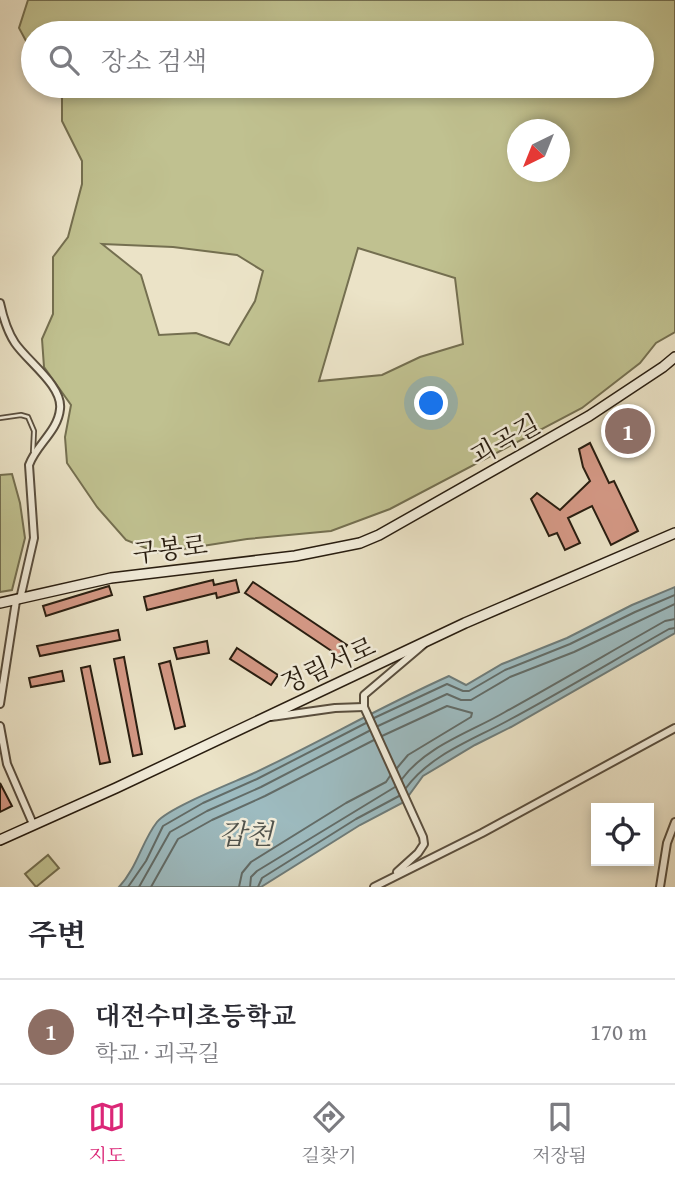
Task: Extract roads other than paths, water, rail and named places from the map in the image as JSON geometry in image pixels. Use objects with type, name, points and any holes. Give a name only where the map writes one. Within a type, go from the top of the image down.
[{"type":"main road","name":"괴곡길","points":[[347,546],[379,535],[535,448],[620,397],[675,357]]},
{"type":"main road","name":"정림서로","points":[[0,840],[525,597],[675,533]]},
{"type":"main road","name":"구봉로","points":[[0,603],[111,578],[295,556],[347,546]]},
{"type":"street","points":[[0,303],[8,332],[52,387],[61,406],[51,431],[32,455],[29,465],[34,538],[18,600],[0,704]]},
{"type":"street","points":[[379,887],[418,853],[424,844],[424,836],[365,710],[364,695],[424,643]]},
{"type":"street","points":[[265,717],[335,708],[365,710]]},
{"type":"street","points":[[0,726],[7,764],[33,824]]},
{"type":"street","points":[[374,887],[482,833],[675,728]]},
{"type":"street","points":[[660,887],[667,843],[675,822]]},
{"type":"lane","points":[[0,418],[21,415],[28,417],[34,431],[32,455]]},
{"type":"water","name":"갑천","points":[[675,587],[675,633],[423,776],[404,802],[360,825],[261,887],[119,887],[157,822],[174,810],[449,676],[466,685],[502,664],[567,638]]},
{"type":"place","name":"대전수미초등학교","points":[[628,431]]}]
